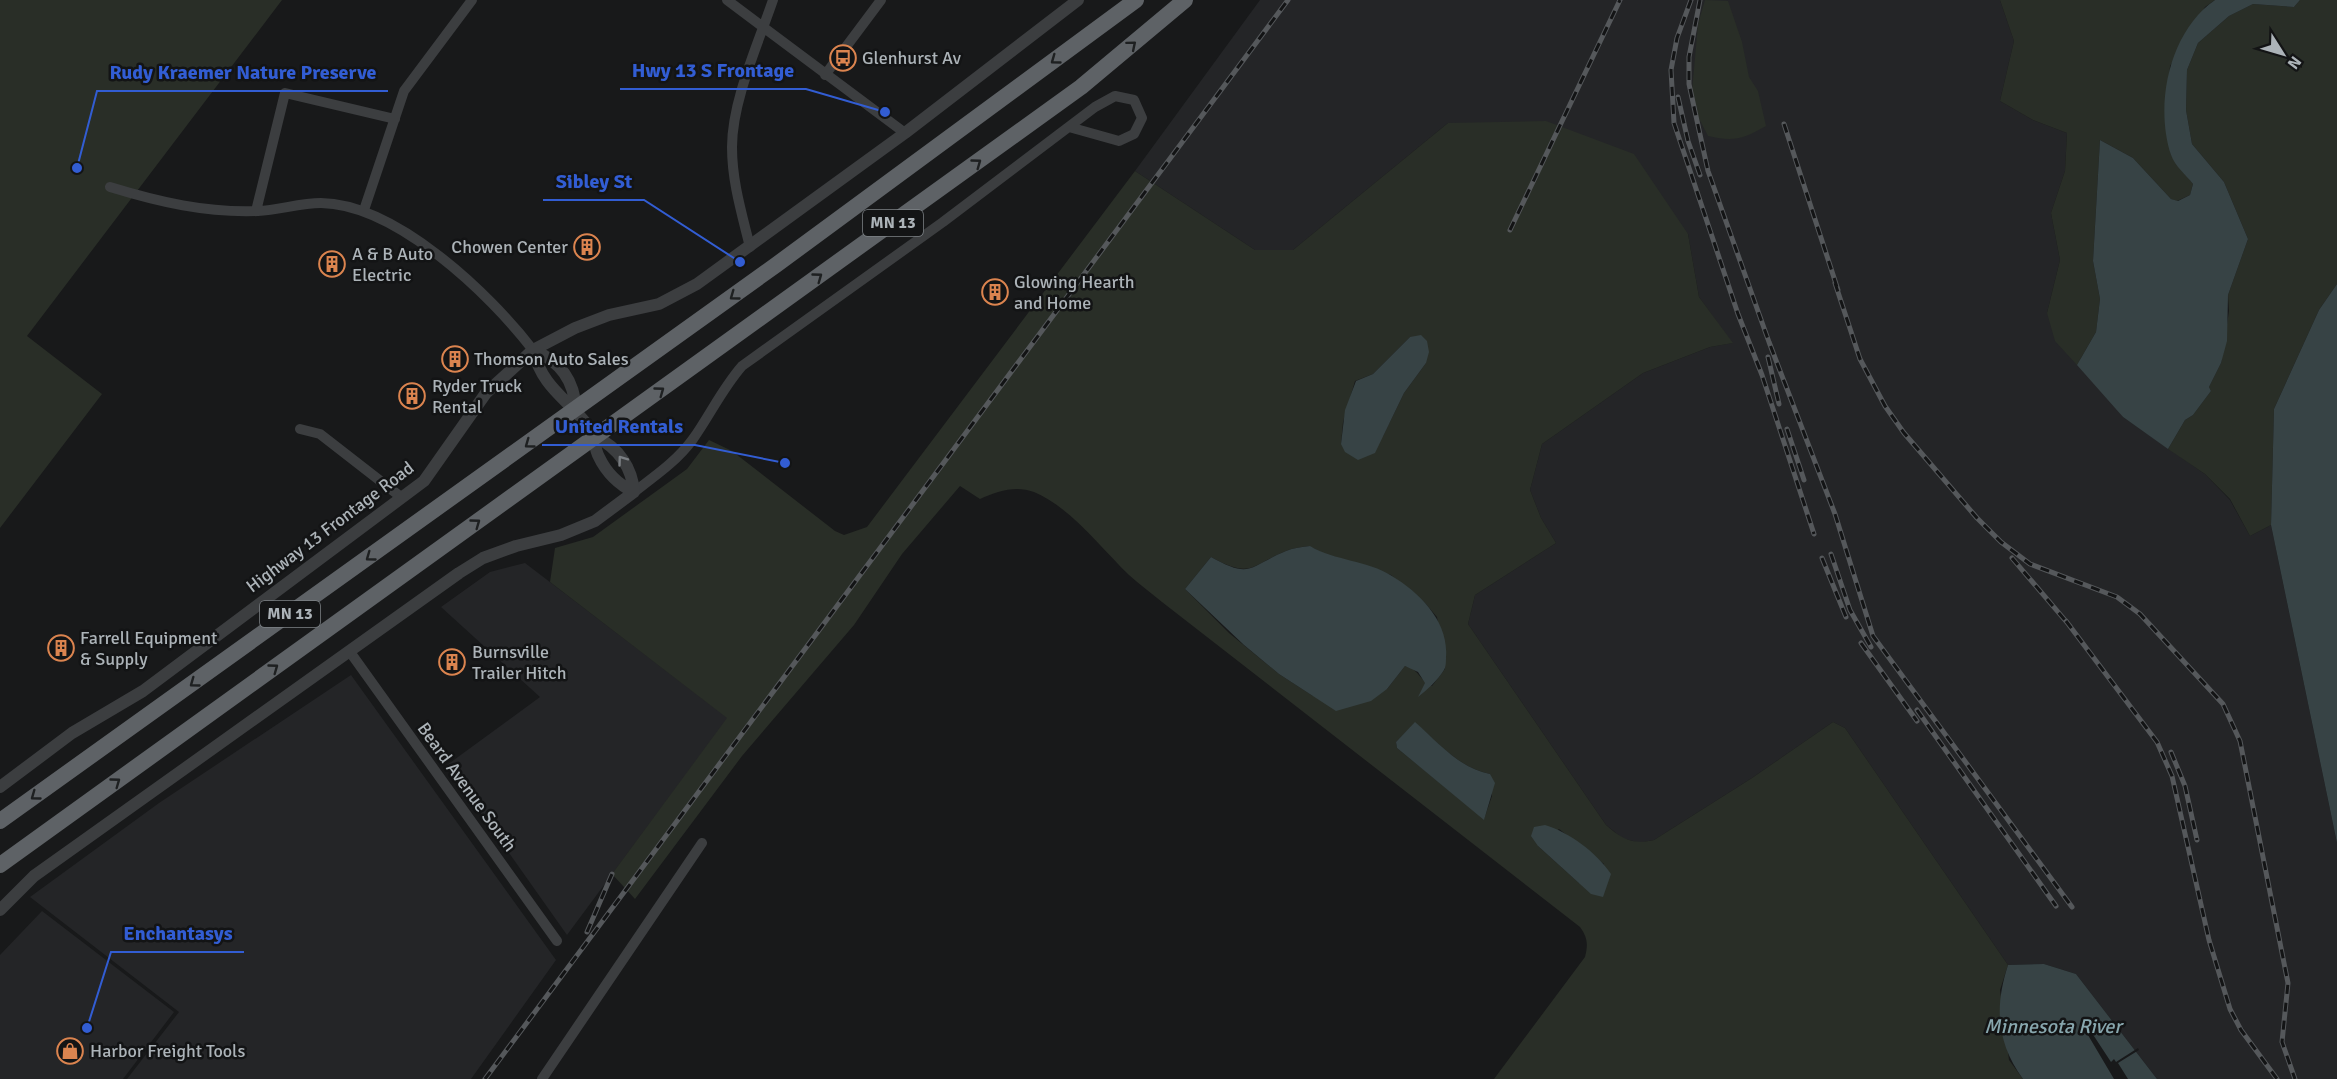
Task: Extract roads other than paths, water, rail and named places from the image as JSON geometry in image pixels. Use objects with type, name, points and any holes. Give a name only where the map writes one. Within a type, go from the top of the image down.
[{"type":"highway","name":"MN 13","points":[[0,821],[576,410],[1136,0]]},
{"type":"highway","name":"MN 13","points":[[0,865],[1081,87],[1185,0]]},
{"type":"street","points":[[364,210],[404,91],[472,0]]},
{"type":"street","points":[[727,0],[905,133],[1078,0]]},
{"type":"street","points":[[750,247],[735,187],[732,145],[738,107],[773,0]]},
{"type":"street","points":[[825,75],[881,0]]},
{"type":"street","points":[[256,211],[285,93],[395,119]]},
{"type":"street","points":[[0,910],[34,876],[483,558],[516,546],[561,535],[595,521],[675,460],[693,439],[725,386],[742,366],[943,222],[1095,107],[1115,96],[1134,100],[1142,118],[1134,134],[1119,141],[1069,127]]},
{"type":"street","name":"Highway 13 Frontage Road","points":[[0,787],[72,733],[143,691],[424,480],[486,393],[533,350],[597,320],[659,304],[697,284],[905,133]]},
{"type":"street","points":[[110,187],[176,206],[215,211],[256,211],[321,203],[364,210],[401,229],[479,289],[511,321],[533,350],[538,369],[561,400],[576,410],[596,437],[611,445],[633,474],[634,492]]},
{"type":"street","points":[[533,350],[552,358],[574,389],[576,410]]},
{"type":"street","points":[[300,429],[321,434],[400,497]]},
{"type":"street","points":[[596,437],[598,456],[619,484],[634,492]]},
{"type":"street","name":"Beard Avenue South","points":[[350,652],[557,941]]},
{"type":"street","points":[[542,1079],[702,843]]},
{"type":"water","points":[[2215,0],[2300,0],[2294,7],[2253,4],[2229,16],[2198,43],[2187,70],[2186,110],[2192,144],[2224,182],[2248,239],[2228,295],[2227,341],[2221,363],[2209,387],[2211,391],[2193,415],[2185,420],[2168,449],[2123,417],[2077,365],[2096,332],[2100,299],[2093,261],[2100,140],[2133,158],[2171,199],[2178,201],[2190,195],[2193,184],[2173,159],[2166,135],[2164,113],[2166,91],[2177,49],[2187,30],[2199,13]]},
{"type":"water","points":[[2337,284],[2337,843],[2271,525],[2274,409],[2319,310]]},
{"type":"water","points":[[1421,335],[1427,341],[1429,352],[1426,363],[1404,393],[1375,453],[1358,460],[1345,452],[1341,444],[1345,410],[1356,381],[1373,374],[1410,337]]},
{"type":"water","points":[[1310,546],[1330,555],[1362,563],[1392,576],[1413,591],[1431,610],[1443,632],[1446,644],[1446,666],[1429,688],[1418,697],[1425,683],[1418,672],[1405,666],[1387,689],[1371,701],[1336,711],[1279,674],[1244,645],[1185,589],[1211,557],[1224,564],[1243,569],[1257,566],[1289,550]]},
{"type":"water","points":[[1415,722],[1459,760],[1490,774],[1495,783],[1484,820],[1397,748],[1396,742]]},
{"type":"water","points":[[1545,825],[1573,838],[1605,866],[1611,874],[1603,897],[1591,894],[1538,846],[1531,836],[1534,827]]},
{"type":"water","name":"Minnesota River","points":[[2044,964],[2076,974],[2157,1079],[2023,1079],[2014,1066],[2003,1038],[2000,1025],[2001,996],[2008,965]]},
{"type":"railway","points":[[485,1079],[1288,0]]},
{"type":"railway","points":[[1510,230],[1620,0]]},
{"type":"railway","points":[[1691,0],[1677,38],[1671,70],[1674,123],[1738,314],[1762,375],[1814,534]]},
{"type":"railway","points":[[1700,0],[1689,57],[1689,84],[1708,171],[1769,342],[1835,514],[1873,636],[2072,907]]},
{"type":"railway","points":[[1678,97],[1688,141],[1700,175]]},
{"type":"railway","points":[[1784,124],[1838,290]]},
{"type":"railway","points":[[1835,283],[1860,359],[1885,406],[1904,433],[1977,518],[2001,542],[2030,564],[2117,597],[2140,614],[2223,704],[2240,741],[2288,983],[2282,1042],[2295,1079]]},
{"type":"railway","points":[[1768,357],[1779,404]]},
{"type":"railway","points":[[1787,429],[1804,480]]},
{"type":"railway","points":[[1831,554],[1850,610],[1871,647]]},
{"type":"railway","points":[[1822,558],[1846,617]]},
{"type":"railway","points":[[2012,558],[2070,626]]},
{"type":"railway","points":[[2066,621],[2157,742],[2172,776],[2209,940],[2230,1009],[2241,1030],[2277,1079]]},
{"type":"railway","points":[[1861,643],[1917,721]]},
{"type":"railway","points":[[1917,710],[2056,906]]},
{"type":"railway","points":[[2171,752],[2185,786],[2197,840]]},
{"type":"railway","points":[[587,932],[612,874]]},
{"type":"place","name":"Glenhurst Av","points":[[843,58]]},
{"type":"place","name":"Hwy 13 S Frontage","points":[[885,112]]},
{"type":"place","name":"Rudy Kraemer Nature Preserve","points":[[77,168]]},
{"type":"place","name":"Chowen Center","points":[[587,247]]},
{"type":"place","name":"Sibley St","points":[[740,262]]},
{"type":"place","name":"A & B Auto Electric","points":[[332,264]]},
{"type":"place","name":"Glowing Hearth and Home","points":[[995,292]]},
{"type":"place","name":"Thomson Auto Sales","points":[[455,359]]},
{"type":"place","name":"Ryder Truck Rental","points":[[412,396]]},
{"type":"place","name":"United Rentals","points":[[785,463]]},
{"type":"place","name":"Farrell Equipment & Supply","points":[[61,648]]},
{"type":"place","name":"Burnsville Trailer Hitch","points":[[452,662]]},
{"type":"place","name":"Enchantasys","points":[[87,1028]]},
{"type":"place","name":"Harbor Freight Tools","points":[[70,1051]]}]
